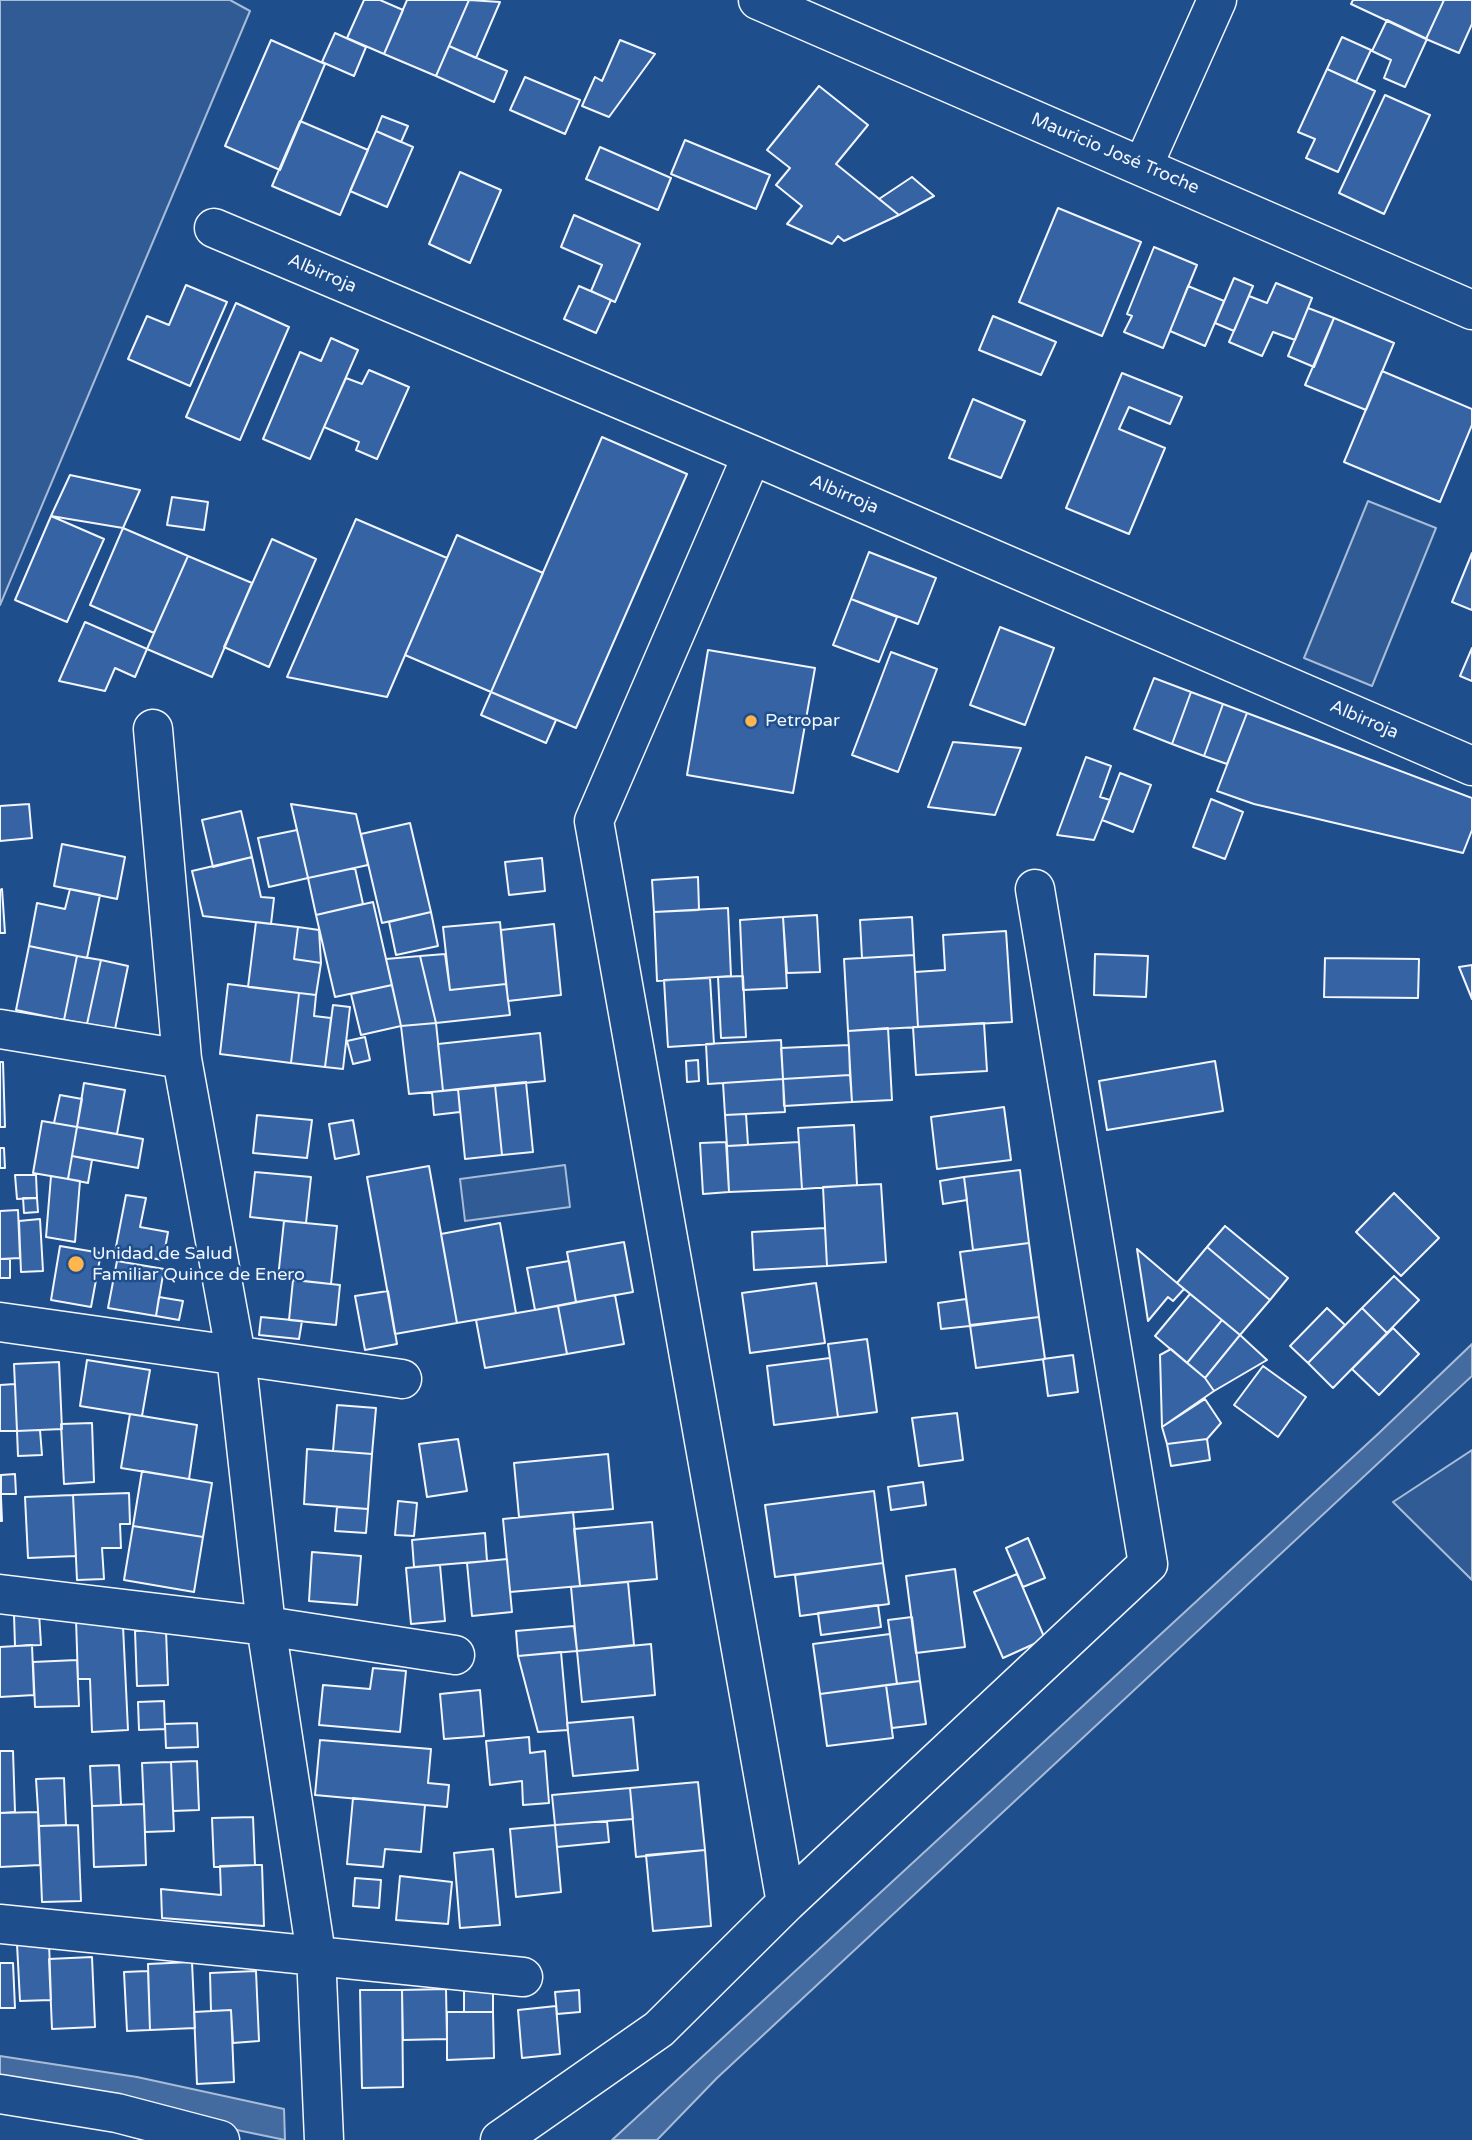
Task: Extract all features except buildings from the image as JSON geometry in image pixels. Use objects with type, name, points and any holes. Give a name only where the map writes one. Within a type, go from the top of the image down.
[{"type":"street","name":"Mauricio José Troche","points":[[758,0],[1472,310]]},
{"type":"street","points":[[1143,166],[1217,0]]},
{"type":"street","name":"Albirroja","points":[[214,229],[752,455],[1472,766]]},
{"type":"street","points":[[752,455],[594,821],[786,1903]]},
{"type":"street","points":[[153,729],[182,1059],[236,1356],[266,1626],[316,1954],[324,2140]]},
{"type":"street","points":[[500,2140],[659,2029],[786,1903],[1148,1564],[1035,890]]},
{"type":"street","points":[[0,1029],[182,1059]]},
{"type":"street","points":[[0,1322],[402,1379]]},
{"type":"street","points":[[0,1594],[266,1626],[455,1655]]},
{"type":"street","points":[[0,1924],[523,1977]]},
{"type":"street","points":[[0,2094],[117,2113],[220,2140]]},
{"type":"shaded area","points":[[0,0],[230,0],[250,11],[0,605]]},
{"type":"shaded area","points":[[1368,501],[1436,528],[1372,686],[1304,658]]},
{"type":"shaded area","points":[[565,1165],[570,1207],[465,1221],[460,1179]]},
{"type":"shaded area","points":[[1472,1344],[1472,1376],[717,2078],[657,2140],[612,2140],[1379,1433]]},
{"type":"shaded area","points":[[1472,1450],[1472,1580],[1393,1502]]},
{"type":"shaded area","points":[[0,2056],[137,2077],[284,2109],[285,2140],[136,2109],[0,2091]]},
{"type":"place","name":"Petropar","points":[[751,721]]},
{"type":"place","name":"Unidad de Salud Familiar Quince de Enero","points":[[76,1264]]}]
